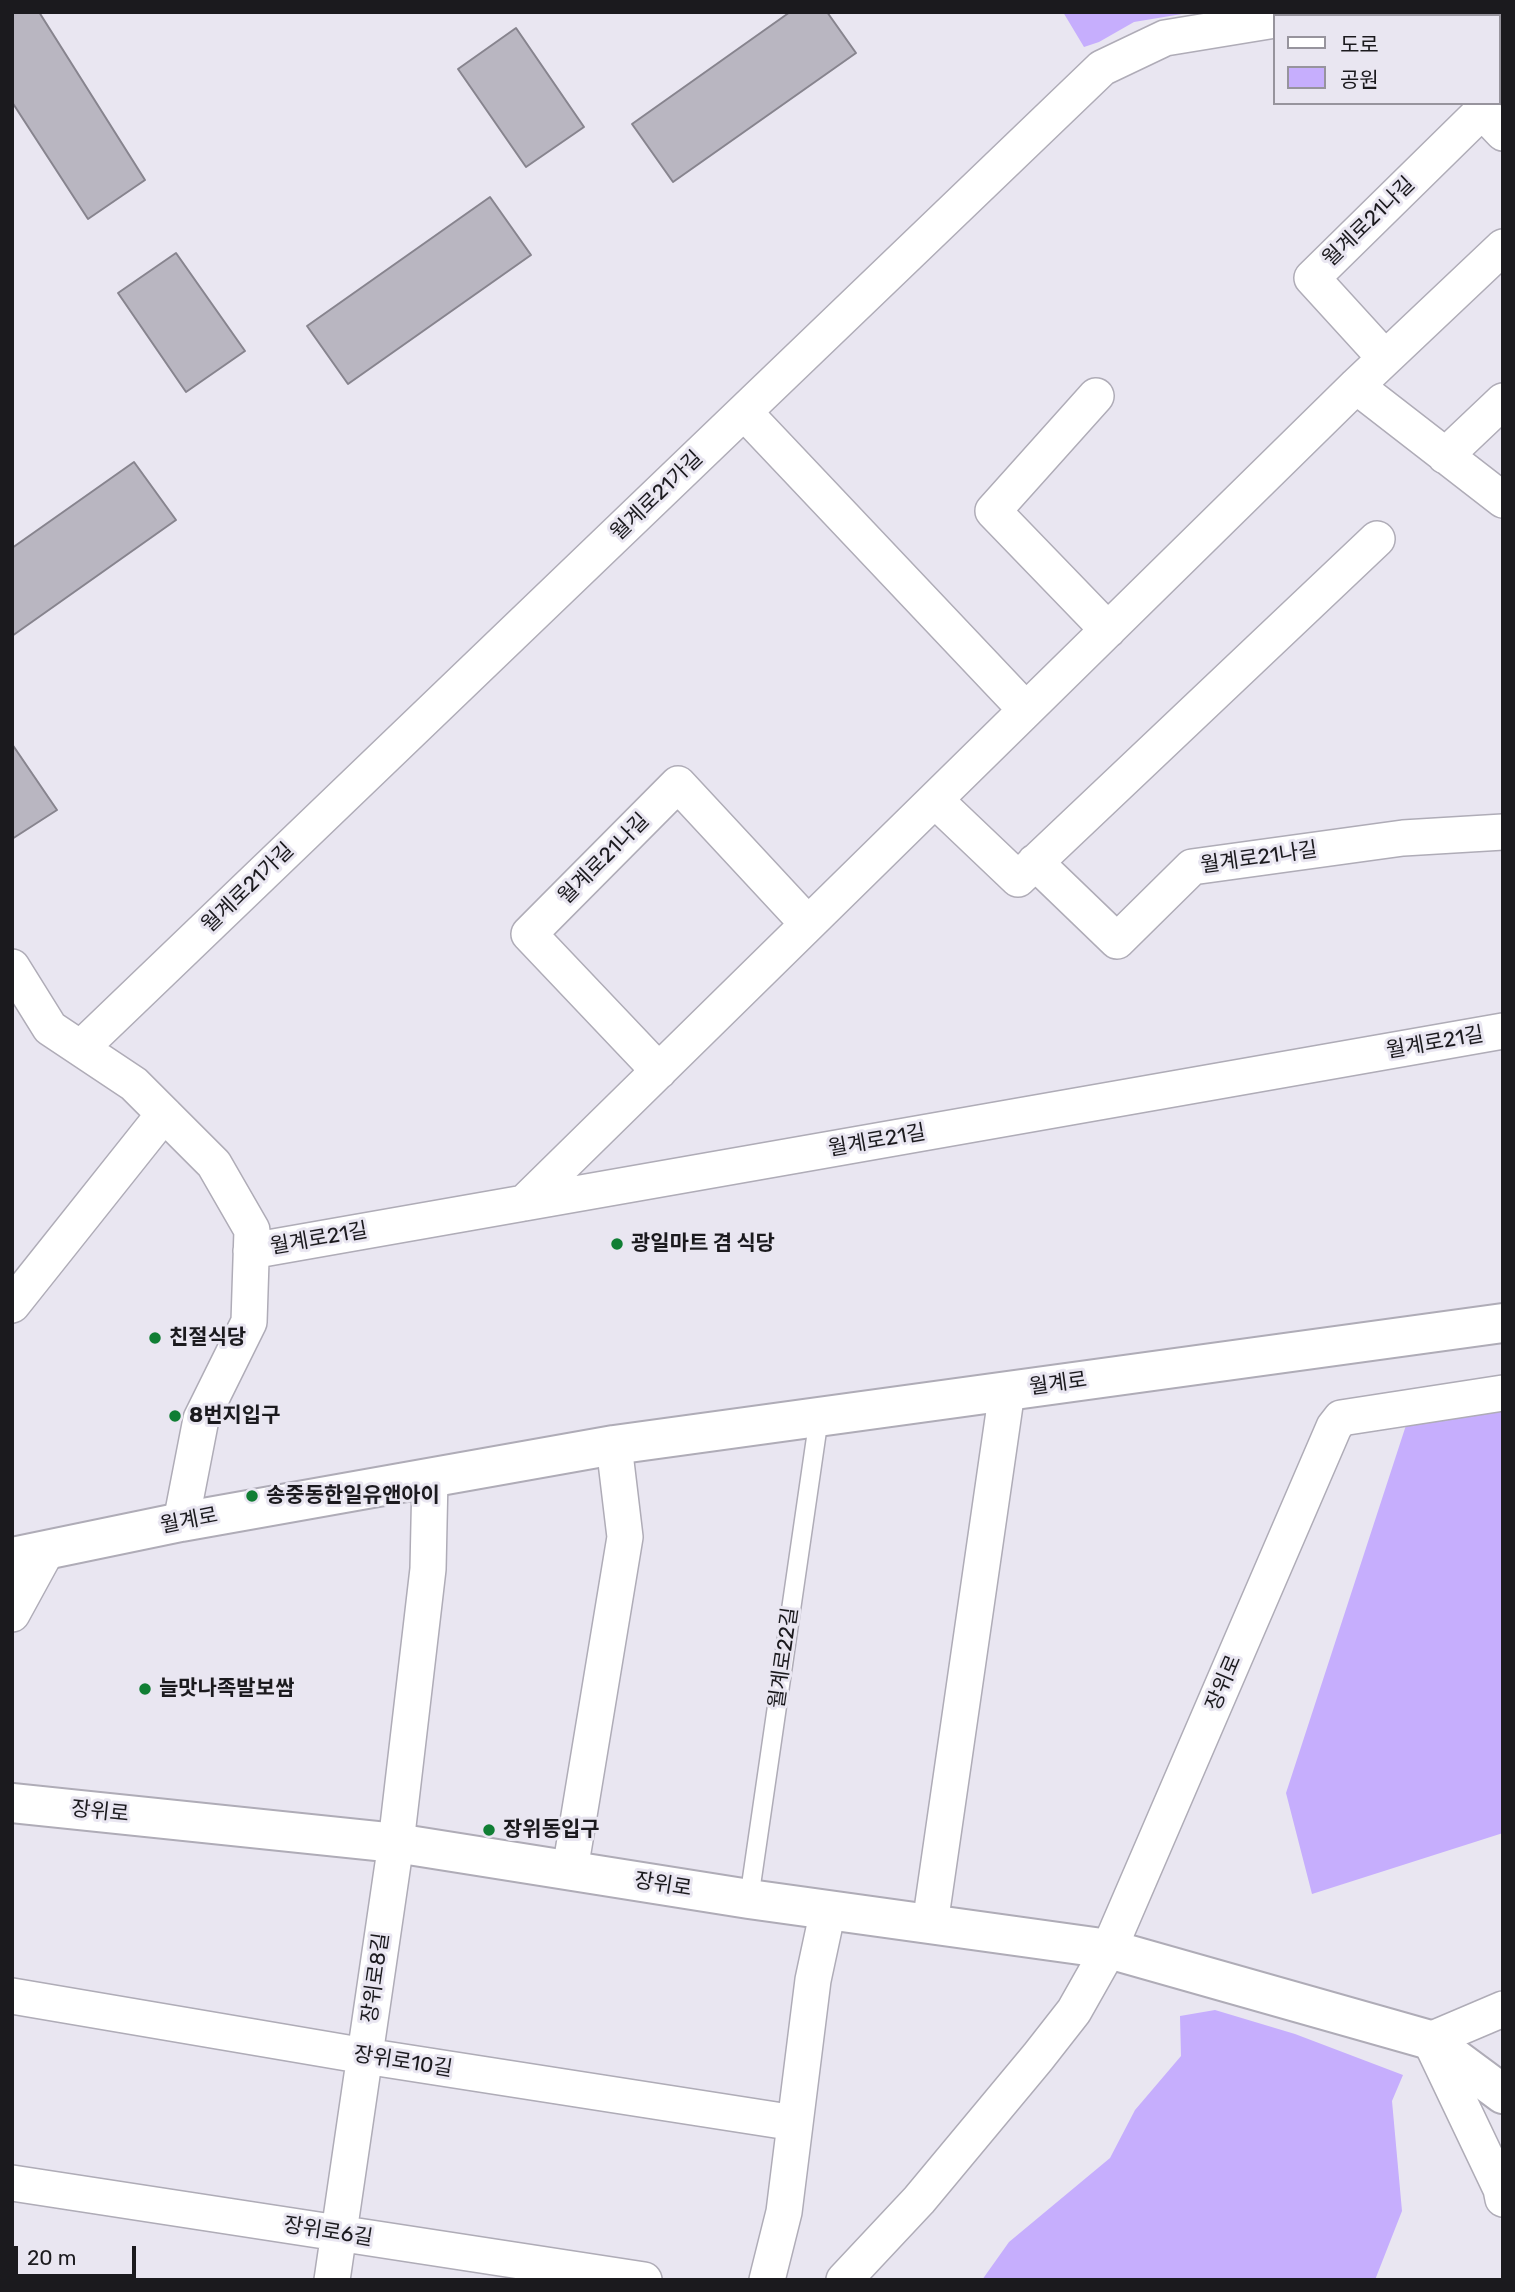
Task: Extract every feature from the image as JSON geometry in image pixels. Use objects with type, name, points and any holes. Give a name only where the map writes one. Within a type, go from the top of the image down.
[{"type":"street","name":"월계로21가길","points":[[81,1048],[1102,68],[1164,38],[1274,20]]},
{"type":"street","name":"월계로21나길","points":[[1385,358],[1312,278],[1482,111],[1503,133]]},
{"type":"street","points":[[524,1203],[1356,386],[1503,247]]},
{"type":"street","points":[[1356,386],[1503,500]]},
{"type":"street","points":[[1097,396],[993,511],[1108,630]]},
{"type":"street","points":[[1445,456],[1503,401]]},
{"type":"street","points":[[744,412],[1026,710]]},
{"type":"street","points":[[935,800],[1017,879],[1377,539]]},
{"type":"street","name":"월계로21나길","points":[[659,1071],[529,934],[678,785],[808,924]]},
{"type":"street","name":"월계로21나길","points":[[1035,862],[1117,941],[1192,867],[1403,838],[1503,832]]},
{"type":"street","points":[[12,967],[50,1028],[134,1084],[214,1164],[252,1230],[249,1322],[201,1419],[181,1522]]},
{"type":"street","name":"월계로21길","points":[[251,1251],[1503,1031]]},
{"type":"street","points":[[12,1305],[164,1114]]},
{"type":"street","name":"월계로","points":[[30,1554],[181,1522],[614,1445],[1503,1323]]},
{"type":"street","points":[[930,1924],[1007,1391]]},
{"type":"street","name":"장위로","points":[[844,2280],[919,2200],[1074,2011],[1109,1949],[1334,1427],[1341,1418],[1503,1393]]},
{"type":"street","points":[[570,1870],[625,1537],[614,1445]]},
{"type":"street","points":[[396,1843],[428,1569],[430,1478]]},
{"type":"street","points":[[12,1614],[30,1554]]},
{"type":"street","name":"장위로","points":[[17,1800],[396,1843],[749,1899],[1109,1949],[1430,2040],[1503,2094]]},
{"type":"street","name":"장위로8길","points":[[332,2280],[396,1843]]},
{"type":"street","points":[[767,2280],[784,2212],[813,1980],[828,1910]]},
{"type":"street","name":"장위로10길","points":[[12,1996],[365,2056],[795,2123]]},
{"type":"street","points":[[1503,2009],[1430,2040],[1501,2189],[1503,2199]]},
{"type":"street","name":"장위로6길","points":[[12,2183],[645,2280]]},
{"type":"lane","name":"월계로22길","points":[[749,1899],[819,1417]]},
{"type":"green space","points":[[1063,12],[1194,12],[1134,22],[1099,42],[1084,47]]},
{"type":"green space","points":[[1503,1399],[1503,1833],[1312,1894],[1286,1793],[1410,1413]]},
{"type":"green space","points":[[1215,2010],[1295,2034],[1403,2075],[1392,2101],[1402,2211],[1375,2280],[982,2280],[1009,2242],[1110,2158],[1135,2110],[1181,2056],[1180,2016]]},
{"type":"building","points":[[12,12],[39,12],[145,180],[88,219],[12,102]]},
{"type":"building","points":[[790,12],[827,12],[856,53],[673,182],[632,124]]},
{"type":"building","points":[[516,28],[584,127],[526,167],[458,69]]},
{"type":"building","points":[[490,197],[531,255],[348,384],[307,326]]},
{"type":"building","points":[[176,253],[245,351],[186,392],[118,293]]},
{"type":"building","points":[[134,462],[176,520],[12,636],[12,548]]},
{"type":"building","points":[[12,744],[57,810],[12,839]]},
{"type":"place","name":"광일마트 겸 식당","points":[[617,1244]]},
{"type":"place","name":"친절식당","points":[[155,1338]]},
{"type":"place","name":"8번지입구","points":[[175,1416]]},
{"type":"place","name":"송중동한일유앤아이","points":[[252,1496]]},
{"type":"place","name":"늘맛나족발보쌈","points":[[145,1689]]},
{"type":"place","name":"장위동입구","points":[[489,1830]]}]
